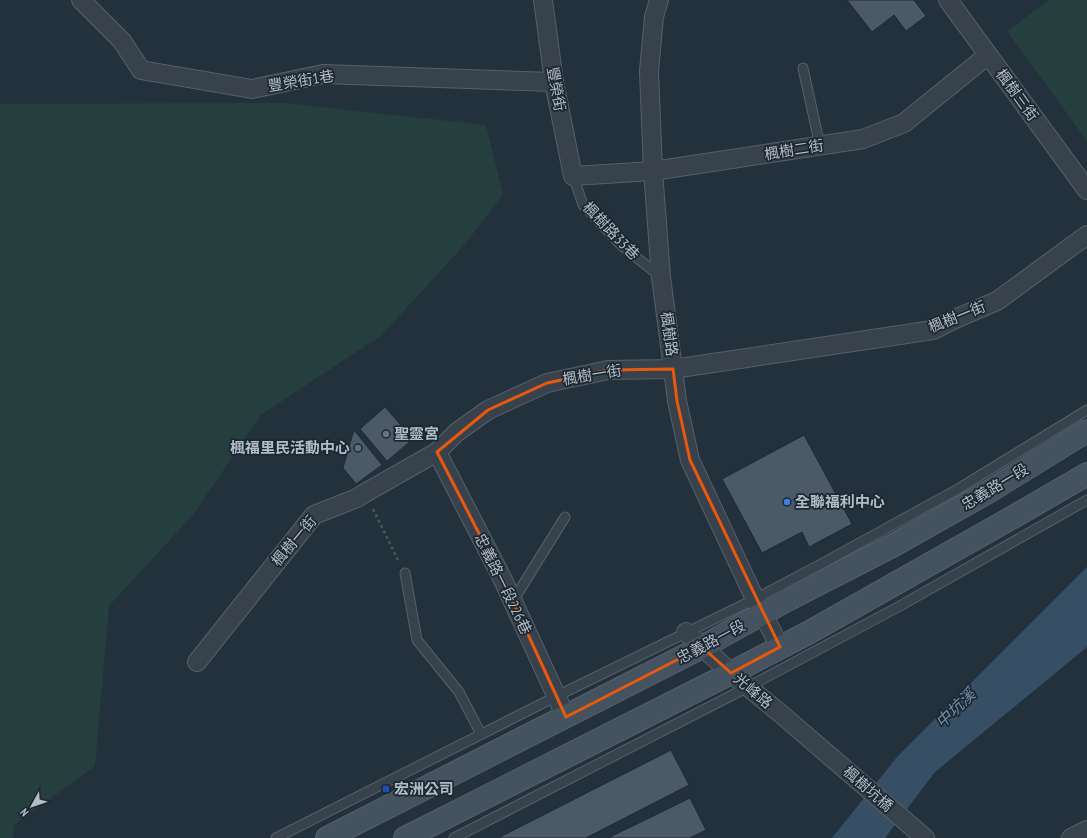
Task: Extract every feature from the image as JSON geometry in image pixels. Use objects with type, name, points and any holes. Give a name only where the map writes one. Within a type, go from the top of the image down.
[{"type":"main road","name":"忠義路一段","points":[[327,838],[702,647],[759,606],[894,545],[988,492],[1087,431]]},
{"type":"main road","points":[[405,838],[808,633],[1087,474]]},
{"type":"street","name":"豐榮街1巷","points":[[81,0],[122,41],[141,70],[252,88],[323,74],[554,82]]},
{"type":"street","name":"豐榮街","points":[[543,0],[554,82],[573,176]]},
{"type":"street","name":"楓樹路","points":[[659,0],[654,17],[649,72],[653,171],[661,277],[677,401],[690,460],[780,647]]},
{"type":"street","name":"楓樹三街","points":[[948,0],[1087,190]]},
{"type":"street","name":"楓樹二街","points":[[573,176],[653,171],[863,139],[904,123],[988,54]]},
{"type":"street","name":"楓樹一街","points":[[197,662],[314,515],[356,498],[437,452],[457,432],[488,410],[546,383],[608,370],[673,369],[933,330],[997,301],[1087,235]]},
{"type":"street","name":"忠義路一段226巷","points":[[437,452],[513,601],[566,717]]},
{"type":"street","name":"光峰路","points":[[686,632],[731,673],[821,748]]},
{"type":"street","name":"楓樹坑橋","points":[[821,748],[920,834]]},
{"type":"street","points":[[1071,838],[1087,830]]},
{"type":"lane","points":[[803,68],[820,146]]},
{"type":"lane","name":"楓樹路33巷","points":[[573,176],[583,205],[621,245],[661,277]]},
{"type":"lane","name":"忠義路一段","points":[[481,734],[686,632],[759,606],[823,563],[952,492],[1087,410]]},
{"type":"lane","points":[[454,838],[748,687],[904,604],[1087,500]]},
{"type":"lane","points":[[513,601],[565,516]]},
{"type":"lane","points":[[276,838],[481,734],[459,692],[417,640],[405,573]]},
{"type":"path","points":[[365,493],[405,573]]},
{"type":"highlighted area","points":[[673,369],[677,401],[690,460],[780,647],[731,673],[702,647],[566,717],[503,580],[437,452],[488,410],[547,383],[608,370]]},
{"type":"green space","points":[[1049,0],[1087,0],[1087,141],[1007,31]]},
{"type":"green space","points":[[286,103],[486,125],[503,194],[466,243],[382,335],[261,415],[193,515],[109,606],[95,766],[14,825],[13,838],[0,838],[0,104]]},
{"type":"water","name":"中坑溪","points":[[1087,567],[1087,647],[935,772],[885,838],[832,838],[897,757]]},
{"type":"building","points":[[847,0],[914,0],[926,16],[906,31],[894,15],[872,32]]},
{"type":"building","name":"聖靈宮","points":[[385,407],[413,439],[387,461],[360,429]]},
{"type":"building","name":"楓福里民活動中心","points":[[354,430],[382,465],[356,484],[343,468]]},
{"type":"building","name":"全聯福利中心","points":[[804,435],[852,524],[809,547],[802,532],[762,553],[722,479]]},
{"type":"building","points":[[671,750],[689,785],[586,838],[498,838]]},
{"type":"building","points":[[690,798],[706,830],[690,838],[608,838]]},
{"type":"place","name":"聖靈宮","points":[[386,434]]},
{"type":"place","name":"楓福里民活動中心","points":[[358,448]]},
{"type":"place","name":"全聯福利中心","points":[[787,502]]},
{"type":"place","name":"宏洲公司","points":[[386,789]]}]
